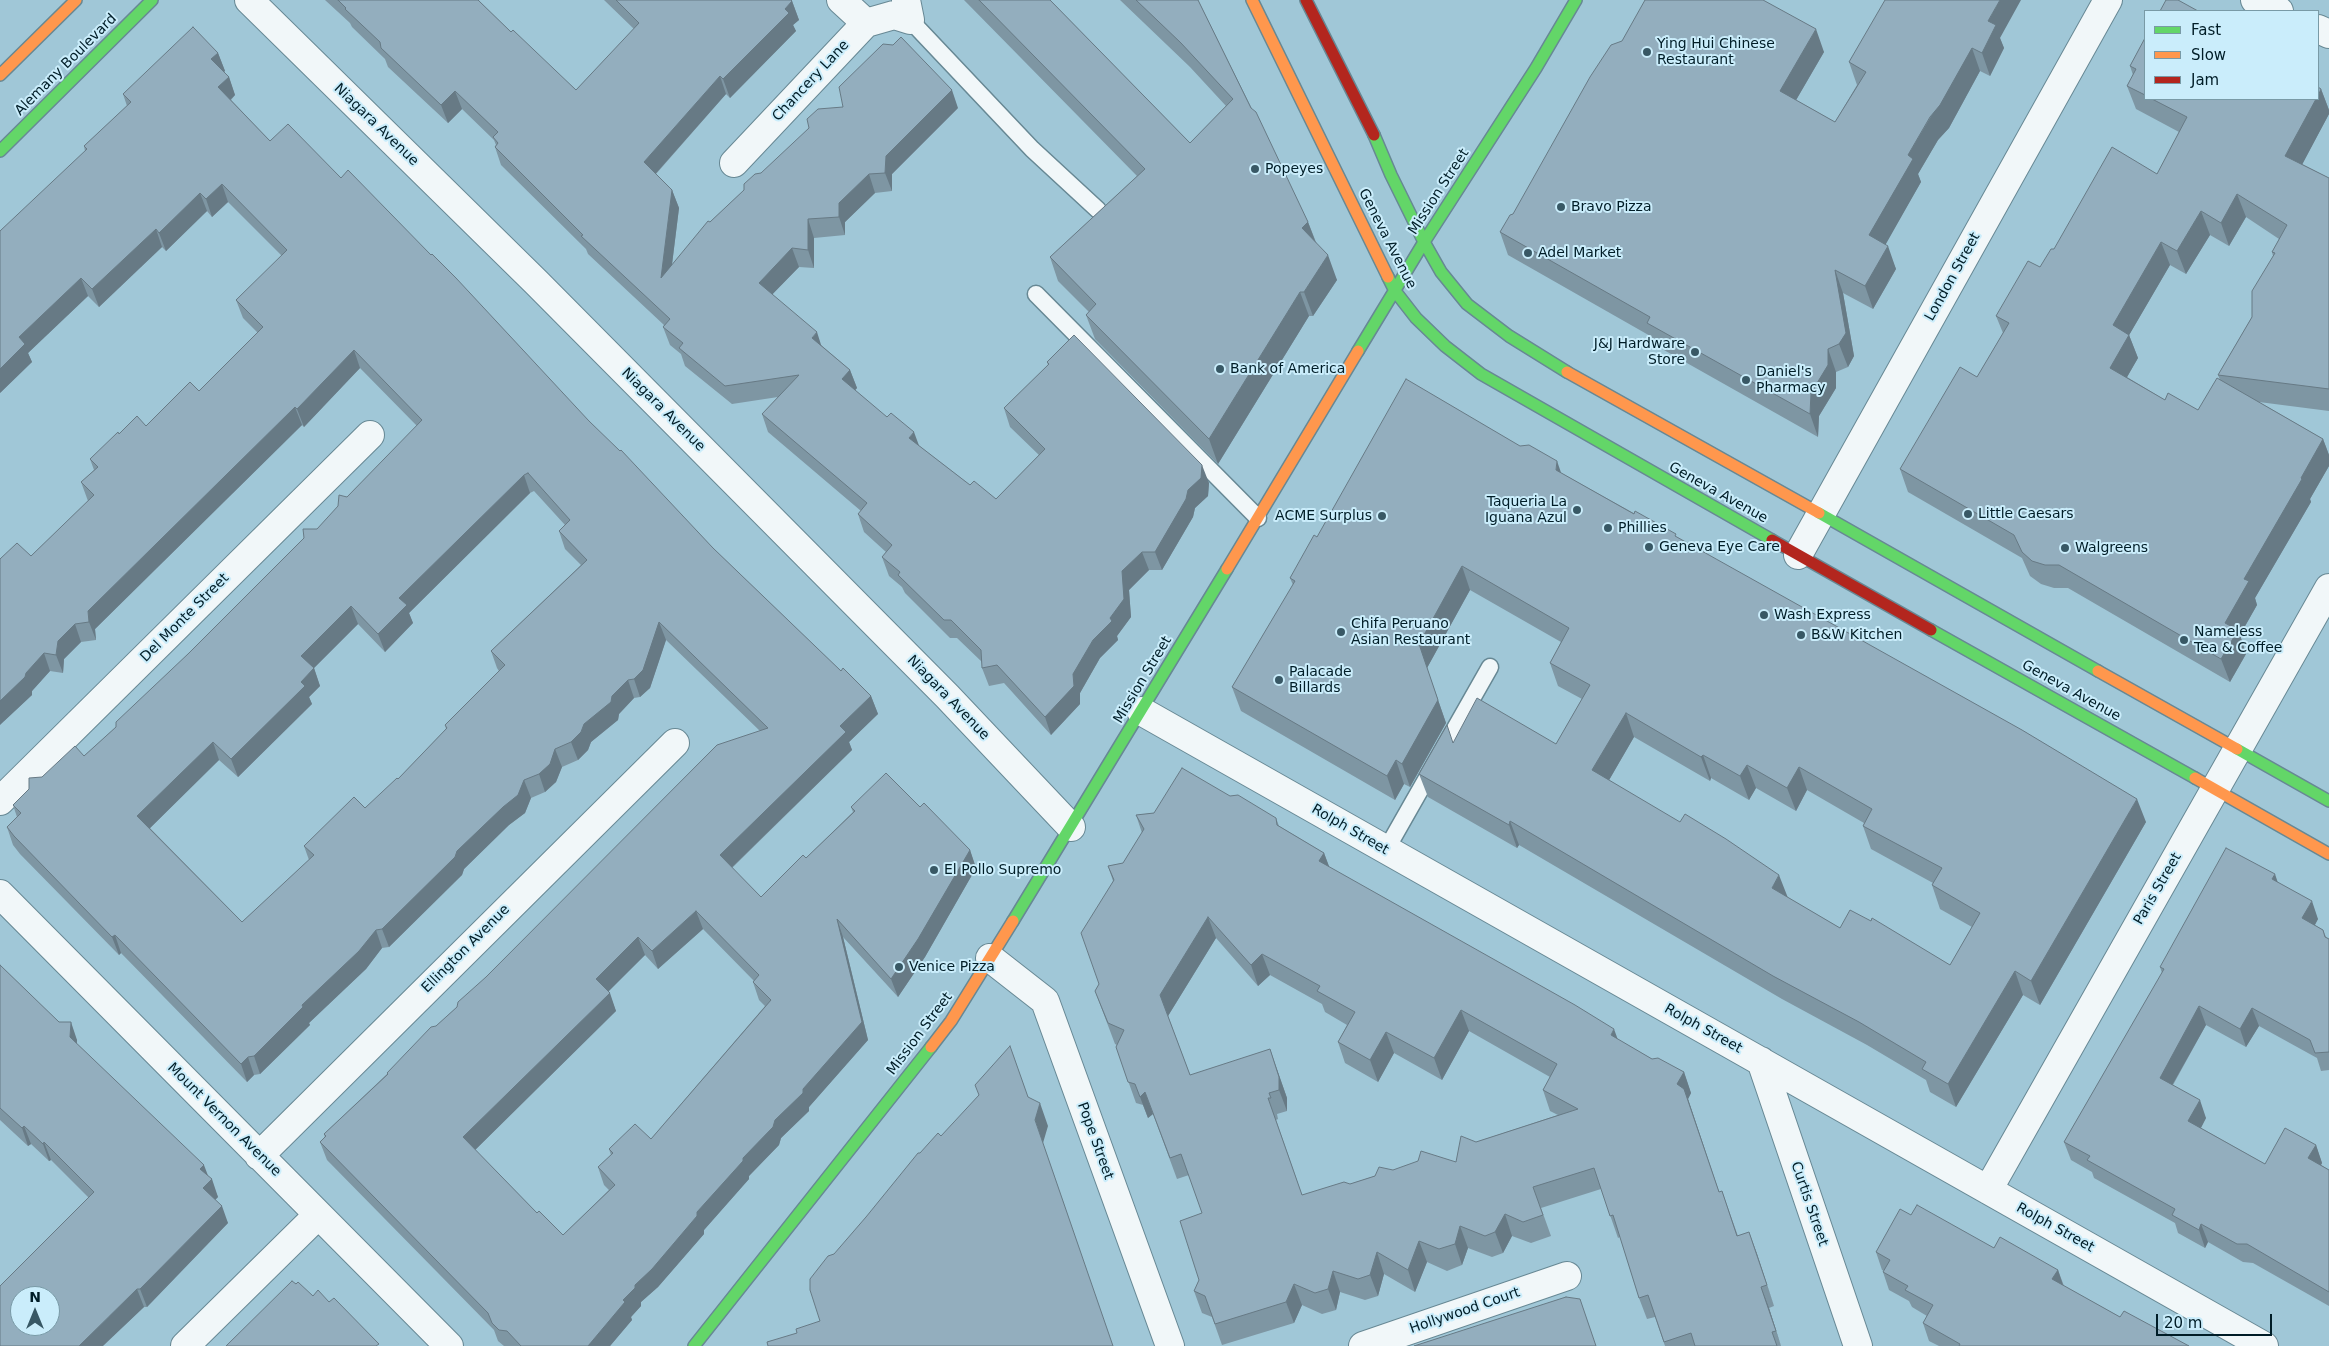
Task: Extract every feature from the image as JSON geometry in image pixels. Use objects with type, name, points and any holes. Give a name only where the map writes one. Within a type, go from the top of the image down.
[{"type":"main road","points":[[0,75],[76,0]]},
{"type":"main road","name":"Alemany Boulevard","points":[[0,151],[152,0]]},
{"type":"main road","name":"Geneva Avenue","points":[[1252,0],[1395,291],[1416,318],[1445,346],[1481,374],[1536,407],[2329,854]]},
{"type":"main road","points":[[1306,0],[1370,122],[1390,175],[1424,242],[1441,272],[1464,302],[1509,336],[1552,363],[2329,801]]},
{"type":"main road","name":"Mission Street","points":[[694,1346],[951,1021],[1142,711],[1424,242],[1536,68],[1576,0]]},
{"type":"street","name":"Niagara Avenue","points":[[248,0],[536,282],[953,703],[1071,827]]},
{"type":"street","points":[[841,0],[866,23],[908,10]]},
{"type":"street","name":"London Street","points":[[1798,555],[2108,0]]},
{"type":"street","points":[[2255,0],[2277,10]]},
{"type":"street","name":"Chancery Lane","points":[[734,163],[866,23]]},
{"type":"street","name":"Del Monte Street","points":[[0,801],[370,435]]},
{"type":"street","name":"Paris Street","points":[[1988,1190],[2329,588]]},
{"type":"street","name":"Rolph Street","points":[[1142,711],[2264,1346]]},
{"type":"street","name":"Ellington Avenue","points":[[259,1156],[675,743]]},
{"type":"street","name":"Mount Vernon Avenue","points":[[2,900],[449,1346]]},
{"type":"street","name":"Pope Street","points":[[990,958],[1045,1001],[1170,1346]]},
{"type":"street","name":"Curtis Street","points":[[1760,1062],[1858,1346]]},
{"type":"street","points":[[186,1346],[318,1215]]},
{"type":"street","name":"Hollywood Court","points":[[1363,1346],[1567,1276]]},
{"type":"lane","points":[[908,10],[1032,149],[1098,210]]},
{"type":"lane","points":[[1036,294],[1258,518]]},
{"type":"lane","points":[[1386,850],[1490,667]]},
{"type":"building","points":[[338,0],[478,0],[511,32],[513,30],[576,90],[639,23],[616,0],[791,0],[785,9],[789,13],[723,79],[720,76],[644,162],[672,190],[661,278],[708,221],[710,222],[744,190],[744,184],[755,174],[761,173],[809,128],[807,119],[818,109],[843,107],[839,87],[883,44],[893,45],[901,37],[952,90],[886,156],[885,173],[869,174],[839,203],[839,217],[808,219],[808,250],[792,248],[759,283],[817,332],[812,338],[850,370],[842,379],[887,417],[891,413],[914,432],[909,438],[970,485],[974,481],[996,499],[1045,449],[1004,408],[1049,364],[1047,362],[1074,335],[1202,465],[1201,478],[1188,490],[1186,499],[1155,552],[1142,552],[1122,571],[1124,599],[1110,618],[1112,621],[1093,640],[1073,674],[1074,686],[1045,717],[997,665],[982,668],[981,650],[951,620],[944,620],[898,575],[900,572],[882,557],[892,545],[858,514],[867,503],[762,414],[799,375],[725,386],[679,348],[683,343],[663,327],[670,319],[581,236],[583,235],[495,147],[498,143],[493,137],[498,132],[455,91],[441,105],[381,48],[380,42]]},
{"type":"building","points":[[979,0],[1050,0],[1190,143],[1233,99],[1181,43],[1136,0],[1198,0],[1251,108],[1256,112],[1308,222],[1302,228],[1328,255],[1304,292],[1300,292],[1209,439],[1086,315],[1096,304],[1050,257],[1145,169]]},
{"type":"building","points":[[1645,0],[1763,0],[1816,29],[1780,91],[1835,122],[1866,72],[1849,62],[1885,0],[2000,0],[1988,21],[1996,25],[1982,53],[1972,48],[1940,105],[1930,117],[1908,155],[1913,159],[1869,235],[1888,246],[1865,286],[1835,270],[1846,333],[1839,344],[1828,349],[1828,365],[1811,393],[1810,414],[1647,323],[1650,317],[1500,232],[1510,215],[1513,214],[1590,77],[1611,45],[1622,41]]},
{"type":"building","points":[[2166,0],[2178,0],[2196,10],[2161,10]]},
{"type":"building","points":[[193,27],[218,53],[211,59],[229,77],[218,87],[270,141],[288,124],[341,178],[348,170],[456,278],[589,421],[621,450],[713,548],[841,671],[843,668],[871,696],[840,726],[846,732],[720,855],[761,897],[803,855],[806,858],[855,811],[851,807],[886,773],[920,807],[924,803],[970,850],[918,939],[891,979],[837,919],[862,1022],[803,1089],[803,1093],[775,1120],[773,1127],[743,1158],[743,1161],[697,1212],[697,1216],[652,1269],[635,1285],[635,1288],[623,1300],[625,1302],[588,1346],[521,1346],[507,1331],[499,1330],[492,1323],[488,1313],[320,1142],[326,1136],[324,1134],[388,1074],[431,1027],[436,1026],[457,1007],[458,1002],[486,977],[717,745],[768,728],[659,622],[643,670],[634,679],[628,680],[612,696],[611,702],[584,724],[581,732],[571,742],[555,749],[550,764],[539,774],[524,780],[518,795],[457,851],[455,857],[382,929],[376,930],[359,951],[302,1005],[303,1007],[254,1056],[248,1057],[241,1064],[115,935],[112,937],[14,836],[7,827],[21,813],[13,805],[29,789],[29,778],[42,777],[75,746],[84,756],[116,727],[116,722],[189,653],[304,538],[303,529],[317,529],[338,506],[339,495],[347,497],[422,420],[354,350],[297,409],[295,407],[88,611],[89,622],[75,624],[58,641],[56,655],[44,653],[26,673],[25,677],[0,701],[0,559],[17,543],[31,556],[94,495],[81,482],[98,467],[90,459],[137,416],[146,426],[190,382],[199,391],[263,327],[236,300],[287,250],[222,184],[206,199],[200,193],[159,233],[156,229],[92,289],[81,278],[19,337],[25,344],[0,369],[0,231],[87,149],[84,146],[131,102],[123,94]],"holes":[[[528,473],[570,520],[559,531],[587,560],[491,651],[505,665],[445,725],[447,728],[398,779],[365,808],[354,797],[304,846],[314,855],[242,922],[137,816],[213,742],[231,759],[305,686],[301,682],[314,668],[301,656],[351,606],[378,634],[407,605],[399,598]],[[696,911],[759,975],[753,982],[771,1000],[651,1139],[635,1124],[609,1149],[613,1153],[598,1167],[615,1185],[563,1235],[539,1211],[537,1213],[463,1137],[610,993],[596,979],[638,937],[652,951]]]},
{"type":"building","points":[[2144,40],[2144,94],[2127,86],[2136,69],[2130,66]]},
{"type":"building","points":[[2154,100],[2315,100],[2285,156],[2329,178],[2329,389],[2218,375],[2252,317],[2252,291],[2275,253],[2272,252],[2287,225],[2237,194],[2221,223],[2201,211],[2177,251],[2161,242],[2113,325],[2129,335],[2110,368],[2165,400],[2168,393],[2198,410],[2217,378],[2323,439],[2244,579],[2249,581],[2225,623],[2238,630],[2221,659],[2059,565],[2045,565],[2032,561],[2022,552],[2014,535],[1900,469],[1960,367],[1977,377],[2009,323],[1996,316],[2028,261],[2040,267],[2051,249],[2054,249],[2112,147],[2157,174],[2187,117]]},
{"type":"building","points":[[1406,379],[1520,446],[1529,445],[1557,461],[1556,470],[1634,514],[1635,511],[1676,534],[1675,536],[2022,730],[2137,799],[2031,981],[2015,971],[1948,1084],[1922,1069],[1926,1062],[1859,1022],[1773,976],[1510,821],[1509,825],[1419,774],[1447,725],[1453,743],[1477,698],[1556,744],[1590,685],[1550,663],[1569,628],[1462,566],[1419,644],[1438,700],[1402,764],[1396,760],[1387,776],[1232,687],[1295,581],[1290,578],[1314,535],[1317,537]],"holes":[[[1626,713],[1701,757],[1703,755],[1740,776],[1747,765],[1787,788],[1799,767],[1872,809],[1863,826],[1942,868],[1932,885],[1980,913],[1950,965],[1872,918],[1871,921],[1850,910],[1840,928],[1772,888],[1779,875],[1726,839],[1685,814],[1680,822],[1592,770]]]},
{"type":"building","points":[[1182,768],[1230,796],[1238,795],[1276,818],[1277,825],[1324,853],[1319,861],[1575,1005],[1614,1029],[1611,1035],[1652,1059],[1658,1058],[1684,1072],[1677,1084],[1684,1089],[1719,1192],[1722,1191],[1737,1236],[1749,1232],[1767,1285],[1761,1287],[1776,1331],[1772,1332],[1777,1346],[1695,1346],[1691,1333],[1664,1342],[1648,1295],[1639,1298],[1613,1215],[1610,1216],[1594,1168],[1533,1187],[1543,1215],[1523,1222],[1505,1214],[1495,1232],[1485,1236],[1460,1226],[1455,1244],[1439,1249],[1419,1241],[1408,1270],[1377,1252],[1370,1275],[1358,1279],[1333,1271],[1328,1289],[1315,1293],[1294,1284],[1286,1302],[1215,1324],[1205,1296],[1194,1291],[1199,1280],[1180,1221],[1202,1213],[1181,1154],[1170,1158],[1145,1092],[1140,1097],[1135,1084],[1128,1082],[1116,1047],[1124,1030],[1108,1023],[1095,991],[1099,984],[1081,933],[1114,880],[1108,866],[1123,863],[1144,829],[1136,815],[1154,813]],"holes":[[[1208,917],[1251,965],[1262,954],[1320,986],[1317,991],[1355,1012],[1338,1042],[1370,1060],[1386,1032],[1434,1058],[1461,1010],[1557,1064],[1543,1090],[1578,1109],[1476,1142],[1461,1136],[1456,1162],[1421,1151],[1418,1161],[1393,1170],[1379,1167],[1375,1176],[1350,1184],[1344,1182],[1302,1195],[1268,1098],[1271,1098],[1269,1093],[1279,1090],[1279,1077],[1270,1049],[1190,1075],[1160,995]]]},
{"type":"building","points":[[2226,848],[2275,874],[2272,879],[2312,901],[2302,918],[2323,930],[2325,937],[2329,939],[2329,1052],[2315,1053],[2310,1040],[2252,1008],[2240,1029],[2199,1006],[2160,1078],[2200,1100],[2188,1121],[2265,1164],[2285,1128],[2316,1145],[2308,1158],[2329,1170],[2329,1292],[2247,1244],[2237,1244],[2201,1224],[2199,1230],[2172,1215],[2175,1209],[2087,1160],[2090,1156],[2064,1142],[2164,969],[2160,967]]},
{"type":"building","points":[[0,965],[59,1022],[71,1022],[70,1037],[204,1165],[200,1169],[212,1179],[203,1188],[222,1206],[140,1289],[137,1289],[79,1346],[0,1346],[0,1286],[94,1192],[44,1142],[43,1144],[24,1126],[22,1128],[0,1108]]},
{"type":"building","points":[[1010,1046],[1028,1097],[1040,1103],[1035,1120],[1113,1346],[768,1346],[767,1342],[797,1333],[796,1329],[820,1321],[810,1290],[810,1279],[828,1256],[834,1254],[866,1217],[918,1153],[938,1133],[941,1136],[979,1095],[975,1085]]},
{"type":"building","points":[[1917,1205],[1994,1248],[2000,1237],[2058,1270],[2052,1279],[2120,1317],[2124,1311],[2189,1346],[1959,1346],[1960,1344],[1923,1323],[1933,1305],[1905,1290],[1908,1286],[1883,1272],[1890,1260],[1876,1252],[1900,1209],[1911,1215]]},
{"type":"building","points":[[292,1281],[296,1284],[298,1282],[313,1296],[318,1290],[329,1302],[334,1298],[379,1344],[376,1346],[226,1346]]},
{"type":"building","points":[[1566,1297],[1580,1299],[1596,1346],[1414,1346]]},
{"type":"traffic: fast","points":[[0,151],[152,0]]},
{"type":"traffic: fast","points":[[1358,351],[1424,242],[1536,68],[1576,0]]},
{"type":"traffic: fast","points":[[1374,135],[1391,175],[1424,242],[1441,272],[1467,304],[1509,336],[1567,372]]},
{"type":"traffic: fast","points":[[1388,277],[1395,291],[1416,318],[1445,346],[1481,374],[1772,540]]},
{"type":"traffic: fast","points":[[1819,513],[2098,671]]},
{"type":"traffic: fast","points":[[1013,921],[1227,569]]},
{"type":"traffic: fast","points":[[1931,630],[2195,778]]},
{"type":"traffic: fast","points":[[2237,749],[2329,801]]},
{"type":"traffic: fast","points":[[694,1346],[931,1047]]},
{"type":"traffic: slow","points":[[0,75],[76,0]]},
{"type":"traffic: slow","points":[[1252,0],[1388,277]]},
{"type":"traffic: slow","points":[[1227,569],[1358,351]]},
{"type":"traffic: slow","points":[[1567,372],[1819,513]]},
{"type":"traffic: slow","points":[[2098,671],[2237,749]]},
{"type":"traffic: slow","points":[[2195,778],[2329,854]]},
{"type":"traffic: slow","points":[[931,1047],[951,1021],[1013,921]]},
{"type":"traffic: jam","points":[[1306,0],[1374,135]]},
{"type":"traffic: jam","points":[[1772,540],[1931,630]]},
{"type":"place","name":"Ying Hui Chinese Restaurant","points":[[1647,52]]},
{"type":"place","name":"Popeyes","points":[[1255,169]]},
{"type":"place","name":"Bravo Pizza","points":[[1561,207]]},
{"type":"place","name":"Adel Market","points":[[1528,253]]},
{"type":"place","name":"J&J Hardware Store","points":[[1695,352]]},
{"type":"place","name":"Bank of America","points":[[1220,369]]},
{"type":"place","name":"Daniel's Pharmacy","points":[[1746,380]]},
{"type":"place","name":"Taqueria La Iguana Azul","points":[[1577,510]]},
{"type":"place","name":"Little Caesars","points":[[1968,514]]},
{"type":"place","name":"ACME Surplus","points":[[1382,516]]},
{"type":"place","name":"Phillies","points":[[1608,528]]},
{"type":"place","name":"Geneva Eye Care","points":[[1649,547]]},
{"type":"place","name":"Walgreens","points":[[2065,548]]},
{"type":"place","name":"Wash Express","points":[[1764,615]]},
{"type":"place","name":"Chifa Peruano Asian Restaurant","points":[[1341,632]]},
{"type":"place","name":"B&W Kitchen","points":[[1801,635]]},
{"type":"place","name":"Nameless Tea & Coffee","points":[[2184,640]]},
{"type":"place","name":"Palacade Billards","points":[[1279,680]]},
{"type":"place","name":"El Pollo Supremo","points":[[934,870]]},
{"type":"place","name":"Venice Pizza","points":[[899,967]]}]
